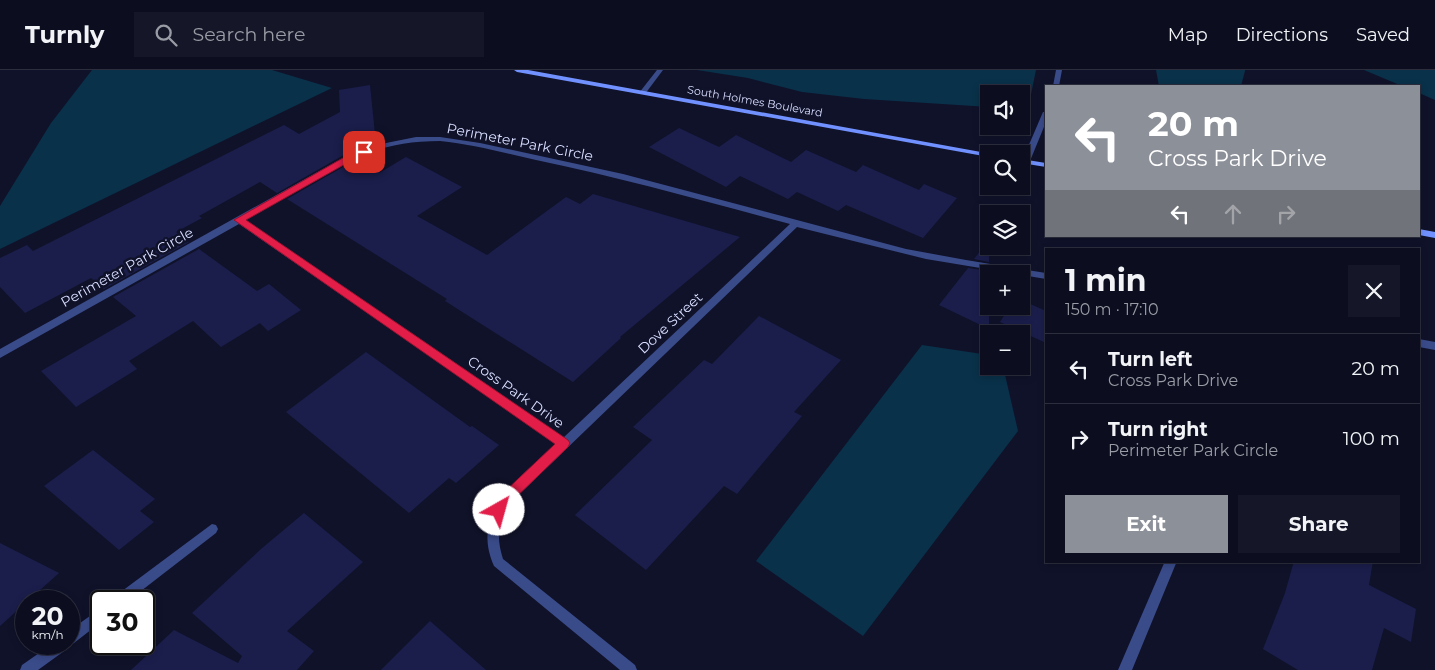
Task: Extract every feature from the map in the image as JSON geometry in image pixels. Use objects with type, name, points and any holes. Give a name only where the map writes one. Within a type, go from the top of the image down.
[{"type":"main road","name":"South Holmes Boulevard","points":[[517,70],[980,153]]},
{"type":"main road","points":[[1030,162],[1045,165]]},
{"type":"main road","points":[[1420,232],[1435,234]]},
{"type":"street","points":[[643,93],[660,70]]},
{"type":"street","points":[[1056,85],[1059,70]]},
{"type":"street","points":[[1030,148],[1045,116]]},
{"type":"street","name":"Perimeter Park Circle","points":[[0,354],[353,156],[385,145],[426,139],[449,140],[571,164],[687,192],[886,248],[945,260],[1045,276]]},
{"type":"street","name":"Cross Park Drive","points":[[239,220],[563,443],[505,500],[494,520],[491,541],[498,562],[630,670]]},
{"type":"street","name":"Dove Street","points":[[563,443],[796,223]]},
{"type":"street","points":[[1420,343],[1435,346]]},
{"type":"street","points":[[133,590],[212,530]]},
{"type":"street","points":[[1125,670],[1170,563]]},
{"type":"street","points":[[27,670],[47,655]]},
{"type":"water","points":[[92,70],[272,70],[332,88],[0,249],[0,206],[51,123]]},
{"type":"water","points":[[697,70],[1036,70],[1030,99],[1030,85],[980,85],[980,106],[864,99],[802,92],[748,78]]},
{"type":"water","points":[[1156,70],[1245,70],[1241,85],[1159,85]]},
{"type":"water","points":[[1364,70],[1435,70],[1435,100],[1420,93],[1420,85],[1400,85]]},
{"type":"water","points":[[922,345],[980,354],[980,375],[1005,375],[1018,431],[863,636],[756,561]]},
{"type":"building","points":[[370,85],[376,144],[349,152],[277,193],[260,182],[199,216],[202,218],[176,232],[189,242],[104,289],[91,278],[25,313],[0,287],[0,258],[27,245],[33,251],[284,125],[299,134],[340,112],[339,90]]},
{"type":"building","points":[[679,128],[719,147],[736,135],[791,162],[806,150],[856,172],[863,165],[919,190],[924,184],[957,198],[923,238],[846,205],[838,211],[797,192],[788,199],[740,176],[726,187],[649,147]]},
{"type":"building","points":[[377,152],[379,173],[406,157],[462,187],[417,216],[487,255],[566,197],[580,204],[593,194],[740,237],[620,337],[573,382],[445,301],[447,299],[287,199],[345,166]]},
{"type":"building","points":[[199,249],[257,291],[269,284],[301,310],[268,331],[260,323],[221,347],[193,321],[129,361],[137,369],[76,407],[41,371],[136,316],[113,297]]},
{"type":"building","points":[[980,251],[980,255],[989,255],[989,262],[974,259]]},
{"type":"building","points":[[968,268],[980,270],[980,315],[989,315],[989,325],[981,325],[939,305]]},
{"type":"building","points":[[1030,304],[1045,311],[1045,343],[1030,336],[1030,325],[1007,325],[1000,322],[1004,315],[1030,315]]},
{"type":"building","points":[[759,316],[841,360],[794,412],[802,416],[737,494],[724,486],[646,570],[575,515],[652,440],[633,427],[704,360],[712,364]]},
{"type":"building","points":[[366,352],[470,427],[472,426],[499,445],[456,483],[449,478],[409,513],[286,412]]},
{"type":"building","points":[[93,450],[155,499],[140,511],[154,522],[119,550],[44,486]]},
{"type":"building","points":[[304,513],[363,562],[287,631],[314,651],[297,670],[131,670],[147,655],[155,655],[155,648],[174,630],[238,663],[242,656],[192,613],[261,549]]},
{"type":"building","points":[[0,543],[59,573],[40,590],[15,590],[15,613],[0,626]]},
{"type":"building","points":[[1293,563],[1373,563],[1369,585],[1416,609],[1411,642],[1384,628],[1372,670],[1298,670],[1263,649],[1285,593]]},
{"type":"building","points":[[430,621],[486,670],[381,670]]},
{"type":"route","points":[[364,152],[353,156],[239,220],[563,443],[505,500],[499,510]]}]
